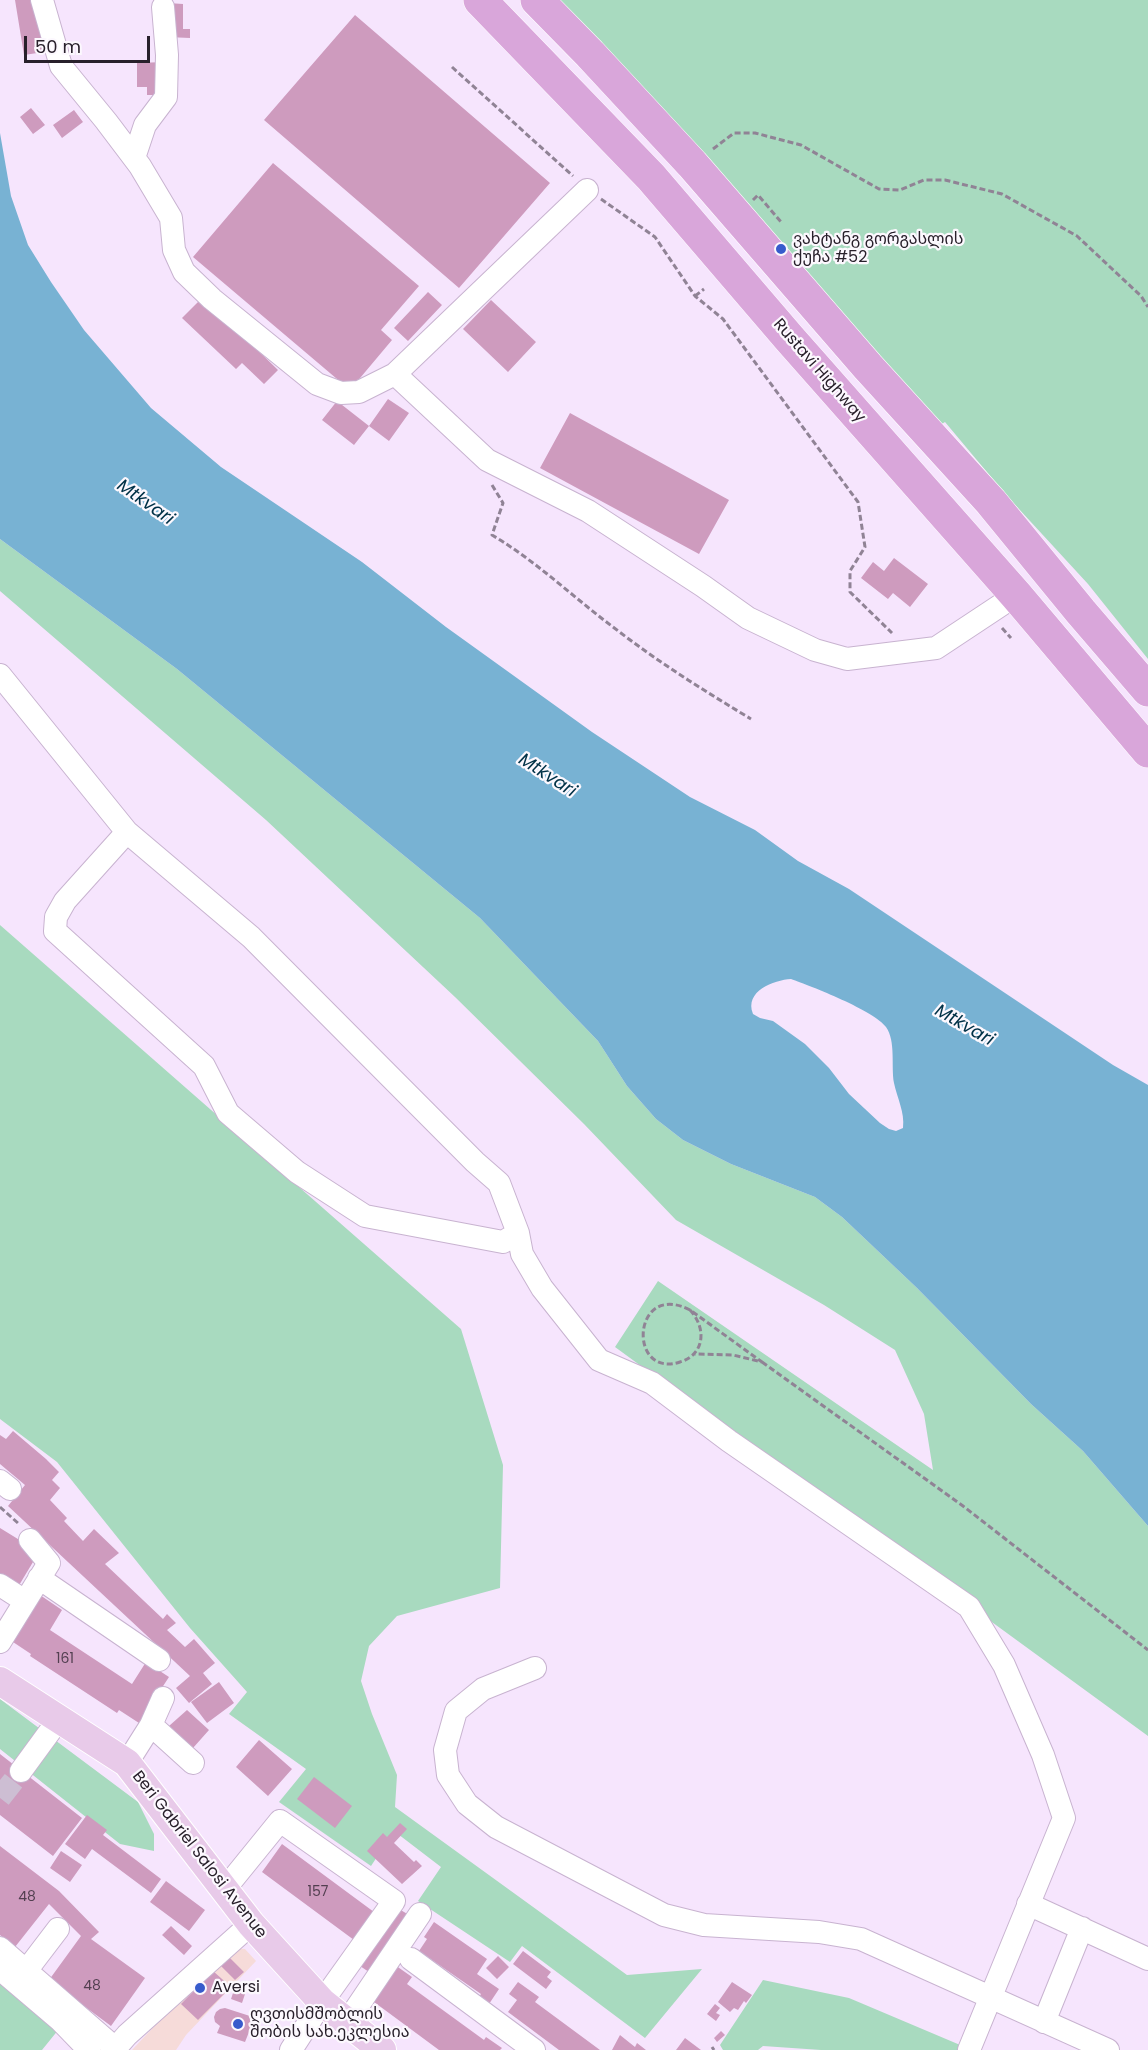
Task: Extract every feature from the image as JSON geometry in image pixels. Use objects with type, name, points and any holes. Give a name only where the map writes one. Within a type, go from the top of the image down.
[{"type":"highway","name":"Rustavi Highway","points":[[480,0],[651,177],[1016,595],[1148,751]]},
{"type":"highway","points":[[537,0],[692,164],[868,367],[991,502],[1148,690]]},
{"type":"main road","name":"Beri Gabriel Salosi Avenue","points":[[0,1682],[127,1763],[251,1924],[322,2002],[382,2050]]},
{"type":"street","points":[[42,0],[61,66],[134,158],[171,218],[174,250],[184,272],[212,299],[317,384],[341,393],[358,392],[395,374],[587,190]]},
{"type":"street","points":[[134,158],[145,125],[166,97],[167,55],[163,7]]},
{"type":"street","points":[[395,374],[487,460],[588,511],[748,618],[814,650],[847,659],[936,648],[1016,595]]},
{"type":"street","points":[[0,675],[127,832],[251,937],[475,1162],[499,1183],[518,1233],[522,1254],[542,1288],[599,1360],[652,1383],[729,1441],[969,1607],[1004,1665],[1043,1755],[1064,1818],[969,2050]]},
{"type":"street","points":[[127,832],[65,901],[56,917],[55,931],[204,1066],[228,1113],[297,1172],[365,1216],[503,1242],[518,1233]]},
{"type":"street","points":[[0,1642],[49,1563],[30,1540]]},
{"type":"street","points":[[39,1578],[159,1660]]},
{"type":"street","points":[[0,1585],[26,1600]]},
{"type":"street","points":[[535,1668],[483,1689],[456,1712],[445,1750],[448,1775],[467,1804],[496,1827],[664,1915],[704,1925],[819,1932],[861,1939],[1108,2050]]},
{"type":"street","points":[[127,1763],[151,1725],[163,1698]]},
{"type":"street","points":[[21,1771],[59,1719]]},
{"type":"street","points":[[151,1725],[193,1764]]},
{"type":"street","points":[[224,1890],[280,1821],[394,1901],[322,2002],[295,2048]]},
{"type":"street","points":[[1029,1904],[1148,1959]]},
{"type":"street","points":[[347,2022],[420,1914]]},
{"type":"street","points":[[0,1948],[114,2049],[251,1924]]},
{"type":"street","points":[[1044,2022],[1082,1928]]},
{"type":"street","points":[[26,1971],[58,1929]]},
{"type":"street","points":[[411,1959],[534,2050]]},
{"type":"street","points":[[0,1969],[60,2020],[89,2050]]},
{"type":"path","points":[[452,67],[587,190],[655,237],[695,296],[723,319],[858,502],[865,547],[850,571],[850,592],[910,651]]},
{"type":"path","points":[[692,164],[734,134],[755,133],[801,145],[879,189],[900,190],[924,180],[945,180],[1002,194],[1077,236],[1141,296],[1148,308]]},
{"type":"path","points":[[758,195],[781,222]]},
{"type":"path","points":[[695,296],[704,289]]},
{"type":"path","points":[[487,460],[484,466],[489,481],[503,503],[492,535],[521,552],[606,622],[682,678],[751,719]]},
{"type":"path","points":[[690,1310],[701,1326],[702,1336],[694,1354],[677,1364],[667,1364],[650,1355],[644,1346],[642,1337],[642,1327],[646,1318],[653,1311],[671,1304],[681,1305],[690,1310],[963,1506],[1148,1650]]},
{"type":"path","points":[[694,1354],[733,1355],[762,1362]]},
{"type":"path","points":[[3,1493],[30,1540]]},
{"type":"shaded area","points":[[233,1948],[245,1949],[256,1961],[186,2035],[176,2050],[132,2050],[162,2018]]},
{"type":"green space","points":[[555,0],[1148,0],[1148,659],[1088,584],[1007,496],[945,422],[935,428]]},
{"type":"green space","points":[[0,539],[177,669],[480,918],[598,1041],[627,1086],[656,1119],[683,1140],[731,1164],[815,1197],[842,1217],[917,1288],[1031,1404],[1083,1451],[1148,1526],[1148,1736],[615,1347],[658,1281],[933,1470],[924,1414],[895,1350],[824,1305],[676,1220],[584,1124],[455,997],[266,820],[0,591]]},
{"type":"green space","points":[[0,925],[461,1329],[503,1465],[500,1588],[397,1616],[369,1646],[361,1681],[397,1775],[395,1807],[627,1975],[702,1969],[645,2038],[522,1946],[510,1962],[418,1901],[441,1867],[394,1831],[371,1866],[279,1802],[306,1769],[229,1714],[247,1692],[190,1628],[57,1462],[0,1419]]},
{"type":"green space","points":[[0,1699],[138,1802],[154,1834],[154,1851],[120,1844],[0,1749]]},
{"type":"green space","points":[[0,1979],[59,2029],[42,2050],[0,2050]]},
{"type":"green space","points":[[763,1980],[849,1998],[972,2050],[821,2050],[763,2046],[758,2050],[723,2050],[720,2045]]},
{"type":"water","name":"Mtkvari","points":[[0,133],[11,196],[28,245],[51,282],[84,330],[151,408],[221,467],[362,562],[446,627],[592,732],[690,797],[755,830],[798,861],[849,889],[1113,1065],[1148,1085],[1148,1526],[1083,1451],[1031,1404],[917,1288],[842,1217],[815,1197],[731,1164],[683,1140],[656,1119],[627,1086],[598,1041],[480,918],[177,669],[0,539]],"holes":[[[791,979],[856,1007],[886,1027],[891,1039],[893,1076],[902,1111],[903,1128],[896,1131],[880,1123],[849,1094],[829,1068],[805,1044],[773,1021],[753,1014],[751,1006],[753,999],[762,988]]]},
{"type":"building","points":[[15,0],[36,0],[44,52],[24,55]]},
{"type":"building","points":[[168,3],[183,4],[183,29],[190,29],[190,38],[167,37]]},
{"type":"building","points":[[355,15],[550,183],[459,288],[264,120]]},
{"type":"building","points":[[164,62],[164,95],[147,95],[147,87],[137,87],[137,63]]},
{"type":"building","points":[[31,108],[45,125],[33,134],[20,117]]},
{"type":"building","points":[[74,110],[83,122],[62,138],[53,125]]},
{"type":"building","points":[[273,163],[419,286],[381,330],[392,340],[350,390],[193,257]]},
{"type":"building","points":[[428,292],[442,305],[408,341],[394,328]]},
{"type":"building","points":[[203,297],[278,370],[264,384],[242,363],[236,369],[182,318]]},
{"type":"building","points":[[491,300],[536,342],[508,372],[463,329]]},
{"type":"building","points":[[388,399],[409,413],[389,441],[369,426]]},
{"type":"building","points":[[337,401],[369,426],[354,445],[322,420]]},
{"type":"building","points":[[570,413],[729,500],[699,554],[540,468]]},
{"type":"building","points":[[894,558],[928,584],[910,607],[893,593],[888,599],[861,578],[873,562],[884,571]]},
{"type":"building","points":[[13,1431],[59,1472],[52,1480],[60,1488],[50,1500],[67,1518],[64,1521],[83,1541],[94,1529],[119,1553],[105,1564],[163,1619],[167,1614],[176,1623],[167,1630],[185,1647],[194,1639],[215,1663],[203,1673],[212,1684],[189,1703],[176,1688],[190,1676],[8,1506],[25,1485],[0,1464],[0,1435],[6,1439]]},
{"type":"building","points":[[0,1528],[39,1552],[18,1587],[0,1576]]},
{"type":"building","points":[[40,1595],[62,1610],[50,1630],[132,1684],[146,1662],[169,1677],[139,1723],[119,1710],[117,1713],[30,1656],[31,1654],[10,1640]]},
{"type":"building","points":[[219,1682],[234,1703],[207,1723],[191,1702]]},
{"type":"building","points":[[187,1710],[209,1730],[193,1748],[169,1726]]},
{"type":"building","points":[[259,1740],[292,1769],[268,1796],[236,1767]]},
{"type":"building","points":[[0,1754],[82,1818],[53,1856],[0,1815]]},
{"type":"building","points":[[314,1777],[352,1806],[335,1828],[297,1799]]},
{"type":"building","points":[[87,1815],[107,1830],[103,1835],[161,1879],[151,1893],[92,1849],[85,1859],[65,1844]]},
{"type":"building","points":[[400,1823],[407,1829],[394,1843],[414,1862],[416,1860],[422,1866],[402,1884],[367,1851],[383,1833],[387,1837]]},
{"type":"building","points":[[282,1844],[374,1912],[354,1940],[262,1872]]},
{"type":"building","points":[[0,1846],[59,1891],[99,1932],[91,1939],[145,1978],[111,2026],[49,1980],[81,1936],[49,1904],[15,1947],[0,1935]]},
{"type":"building","points":[[61,1851],[82,1865],[70,1882],[50,1868]]},
{"type":"building","points":[[166,1881],[205,1910],[189,1931],[150,1902]]},
{"type":"building","points":[[394,1906],[409,1915],[372,1974],[357,1964]]},
{"type":"building","points":[[434,1922],[487,1959],[477,1974],[499,1989],[489,2004],[479,1997],[481,1994],[419,1951],[427,1939],[424,1937]]},
{"type":"building","points":[[171,1926],[192,1946],[184,1955],[162,1935]]},
{"type":"building","points":[[523,1951],[551,1972],[547,1977],[552,1981],[546,1989],[513,1964]]},
{"type":"building","points":[[498,1956],[509,1967],[497,1979],[486,1968]]},
{"type":"building","points":[[229,1957],[244,1972],[235,1980],[221,1966]]},
{"type":"building","points":[[395,1965],[412,1977],[407,1984],[484,2040],[486,2037],[502,2048],[500,2050],[439,2050],[370,1999]]},
{"type":"building","points":[[213,1971],[231,1987],[198,2020],[181,2004]]},
{"type":"building","points":[[518,1982],[539,1997],[535,2002],[600,2050],[559,2050],[508,2012],[517,2000],[509,1994]]},
{"type":"building","points":[[732,1982],[752,1995],[738,2010],[734,2008],[730,2012],[718,2002]]},
{"type":"building","points":[[235,1987],[246,1991],[242,2003],[231,1999]]},
{"type":"building","points":[[715,2004],[720,2008],[716,2013],[720,2015],[716,2021],[707,2014]]},
{"type":"building","name":"ღვთისმშობლის შობის სახ.ეკლესია","points":[[225,2008],[253,2017],[252,2020],[260,2022],[256,2034],[249,2032],[245,2042],[217,2033],[220,2026],[215,2022],[214,2017],[216,2012]]},
{"type":"building","points":[[721,2031],[725,2035],[717,2042],[714,2038]]},
{"type":"building","points":[[620,2035],[635,2047],[637,2043],[646,2050],[612,2050]]},
{"type":"building","points":[[685,2038],[701,2050],[676,2050]]},
{"type":"tunnel","points":[[0,1798],[21,1771]]},
{"type":"place","name":"ვახტანგ გორგასლის ქუჩა #52","points":[[781,249]]},
{"type":"place","name":"Aversi","points":[[200,1988]]},
{"type":"place","name":"ღვთისმშობლის შობის სახ.ეკლესია","points":[[238,2024]]}]
